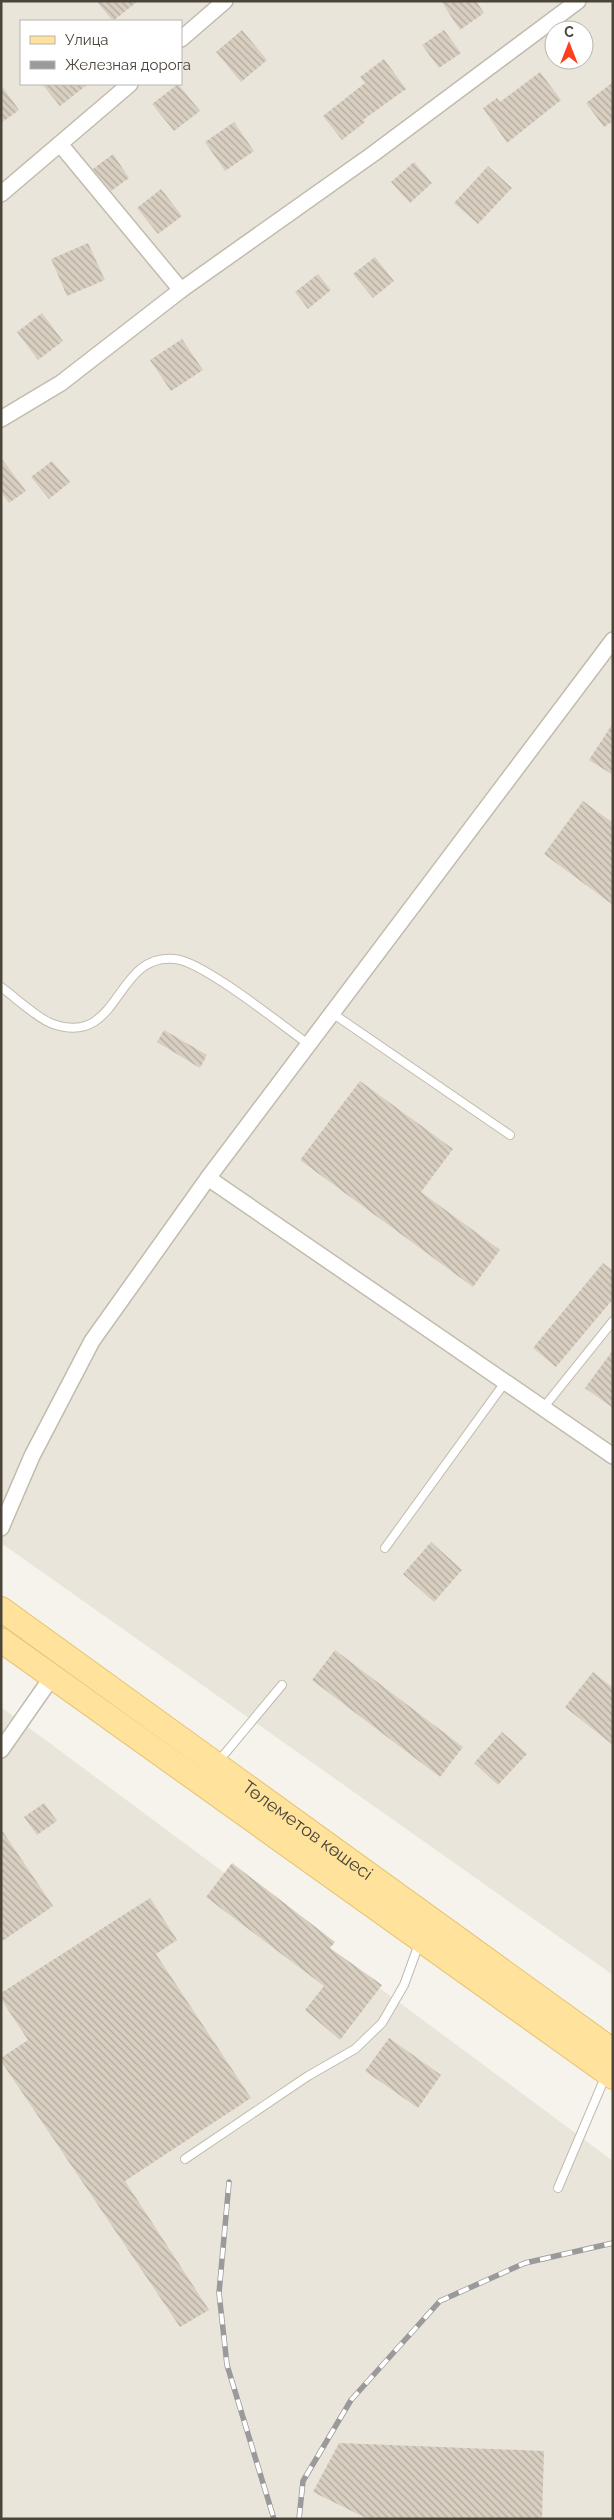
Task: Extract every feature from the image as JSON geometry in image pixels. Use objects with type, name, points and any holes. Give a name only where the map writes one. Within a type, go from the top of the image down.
[{"type":"main road","name":"Төлеметов көшесі","points":[[1,1609],[216,1764],[611,2067]]},
{"type":"main road","name":"Төлеметов көшесі","points":[[1,1640],[420,1939],[611,2067]]},
{"type":"street","points":[[182,38],[225,1]]},
{"type":"street","points":[[1,419],[61,383],[182,290],[373,154],[578,1]]},
{"type":"street","points":[[1,194],[129,85]]},
{"type":"street","points":[[60,144],[182,290]]},
{"type":"street","points":[[1,1528],[32,1456],[92,1341],[208,1178],[613,640]]},
{"type":"street","points":[[208,1178],[613,1456]]},
{"type":"street","points":[[1,1750],[52,1677]]},
{"type":"lane","points":[[1,987],[51,1024],[67,1028],[86,1026],[106,1015],[136,971],[156,958],[176,958],[199,967],[308,1044]]},
{"type":"lane","points":[[332,1013],[510,1135]]},
{"type":"lane","points":[[544,1407],[613,1321]]},
{"type":"lane","points":[[385,1548],[506,1381]]},
{"type":"lane","points":[[216,1764],[282,1685]]},
{"type":"lane","points":[[185,2159],[308,2076],[355,2049],[382,2023],[404,1985],[420,1939]]},
{"type":"lane","points":[[558,2188],[611,2067]]},
{"type":"shaded area","points":[[1,1],[613,1],[613,1975],[1,1543]]},
{"type":"shaded area","points":[[1,1707],[613,2161],[613,2519],[1,2519]]},
{"type":"building","points":[[96,1],[138,1],[114,20],[112,20]]},
{"type":"building","points":[[441,1],[476,1],[484,13],[460,30]]},
{"type":"building","points":[[242,30],[267,60],[241,82],[216,52]]},
{"type":"building","points":[[444,30],[461,53],[439,68],[422,45]]},
{"type":"building","points":[[384,59],[406,89],[363,120],[365,122],[342,140],[323,116],[365,83],[360,77]]},
{"type":"building","points":[[540,72],[561,100],[507,143],[483,108],[497,98],[500,102]]},
{"type":"building","points":[[613,82],[613,121],[604,127],[586,103]]},
{"type":"building","points":[[1,85],[19,110],[1,123]]},
{"type":"building","points":[[43,85],[87,85],[60,106]]},
{"type":"building","points":[[179,85],[200,111],[174,131],[152,104]]},
{"type":"building","points":[[234,122],[254,151],[225,171],[205,142]]},
{"type":"building","points":[[113,154],[129,178],[111,191],[93,169]]},
{"type":"building","points":[[414,162],[432,183],[410,203],[391,182]]},
{"type":"building","points":[[488,166],[512,188],[478,224],[454,203]]},
{"type":"building","points":[[161,189],[182,216],[158,234],[137,208]]},
{"type":"building","points":[[88,243],[105,280],[67,296],[51,259]]},
{"type":"building","points":[[375,257],[394,281],[373,298],[353,274]]},
{"type":"building","points":[[318,274],[331,290],[308,309],[295,292]]},
{"type":"building","points":[[42,313],[63,341],[38,360],[17,332]]},
{"type":"building","points":[[182,339],[203,370],[171,391],[150,360]]},
{"type":"building","points":[[1,458],[26,491],[9,503],[1,492]]},
{"type":"building","points":[[52,461],[70,482],[49,499],[31,477]]},
{"type":"building","points":[[613,723],[613,775],[589,760]]},
{"type":"building","points":[[583,801],[613,823],[613,905],[544,854]]},
{"type":"building","points":[[164,1030],[207,1055],[200,1068],[157,1042]]},
{"type":"building","points":[[360,1081],[453,1149],[421,1192],[500,1250],[473,1287],[300,1160]]},
{"type":"building","points":[[603,1263],[613,1271],[613,1299],[556,1367],[533,1348]]},
{"type":"building","points":[[613,1350],[613,1408],[585,1388]]},
{"type":"building","points":[[431,1542],[462,1570],[434,1602],[403,1574]]},
{"type":"building","points":[[335,1650],[463,1747],[440,1777],[312,1680]]},
{"type":"building","points":[[593,1672],[613,1688],[613,1745],[565,1707]]},
{"type":"building","points":[[502,1732],[527,1754],[498,1785],[474,1763]]},
{"type":"building","points":[[44,1803],[57,1821],[37,1835],[24,1817]]},
{"type":"building","points":[[1,1829],[53,1906],[1,1942]]},
{"type":"building","points":[[232,1863],[335,1942],[330,1948],[382,1985],[340,2040],[305,2010],[324,1986],[206,1897]]},
{"type":"building","points":[[150,1898],[177,1940],[156,1954],[251,2098],[125,2181],[209,2310],[180,2327],[1,2061],[1,2058],[28,2040],[1,1999],[1,1993]]},
{"type":"building","points":[[389,2038],[441,2075],[418,2108],[365,2071]]},
{"type":"building","points":[[339,2443],[544,2451],[542,2519],[368,2519],[313,2492]]},
{"type":"railway","points":[[229,2182],[219,2293],[227,2365],[274,2519]]},
{"type":"railway","points":[[299,2519],[303,2481],[351,2400],[440,2301],[525,2263],[613,2243]]}]
